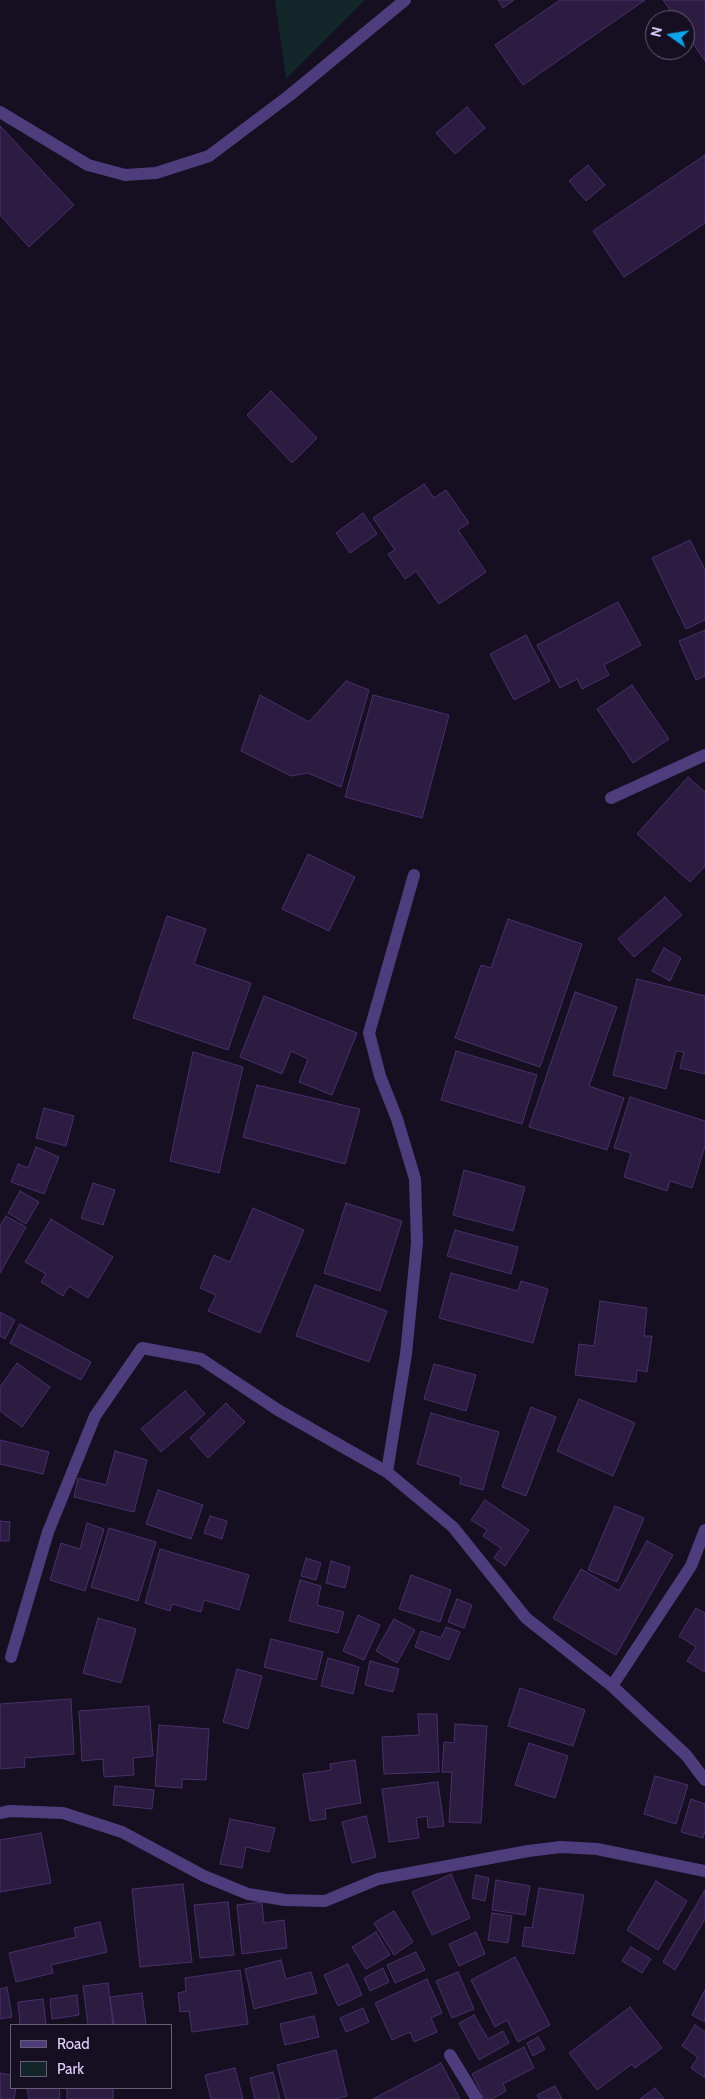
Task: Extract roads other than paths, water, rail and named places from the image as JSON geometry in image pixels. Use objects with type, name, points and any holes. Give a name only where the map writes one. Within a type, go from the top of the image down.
[{"type":"street","points":[[0,112],[88,164],[125,175],[156,172],[209,156],[290,95],[405,0]]},
{"type":"street","points":[[611,798],[705,755]]},
{"type":"street","points":[[387,1472],[406,1354],[417,1243],[415,1179],[397,1119],[380,1076],[369,1032],[414,874]]},
{"type":"street","points":[[11,1657],[48,1532],[95,1416],[142,1348],[201,1359],[278,1410],[387,1472],[453,1527],[526,1618],[612,1686],[686,1755],[705,1780]]},
{"type":"street","points":[[612,1686],[691,1566],[705,1530]]},
{"type":"street","points":[[0,1814],[10,1811],[63,1813],[122,1832],[204,1876],[248,1894],[285,1900],[325,1901],[378,1879],[528,1851],[561,1847],[597,1849],[705,1871]]},
{"type":"street","points":[[450,2054],[477,2099]]}]
